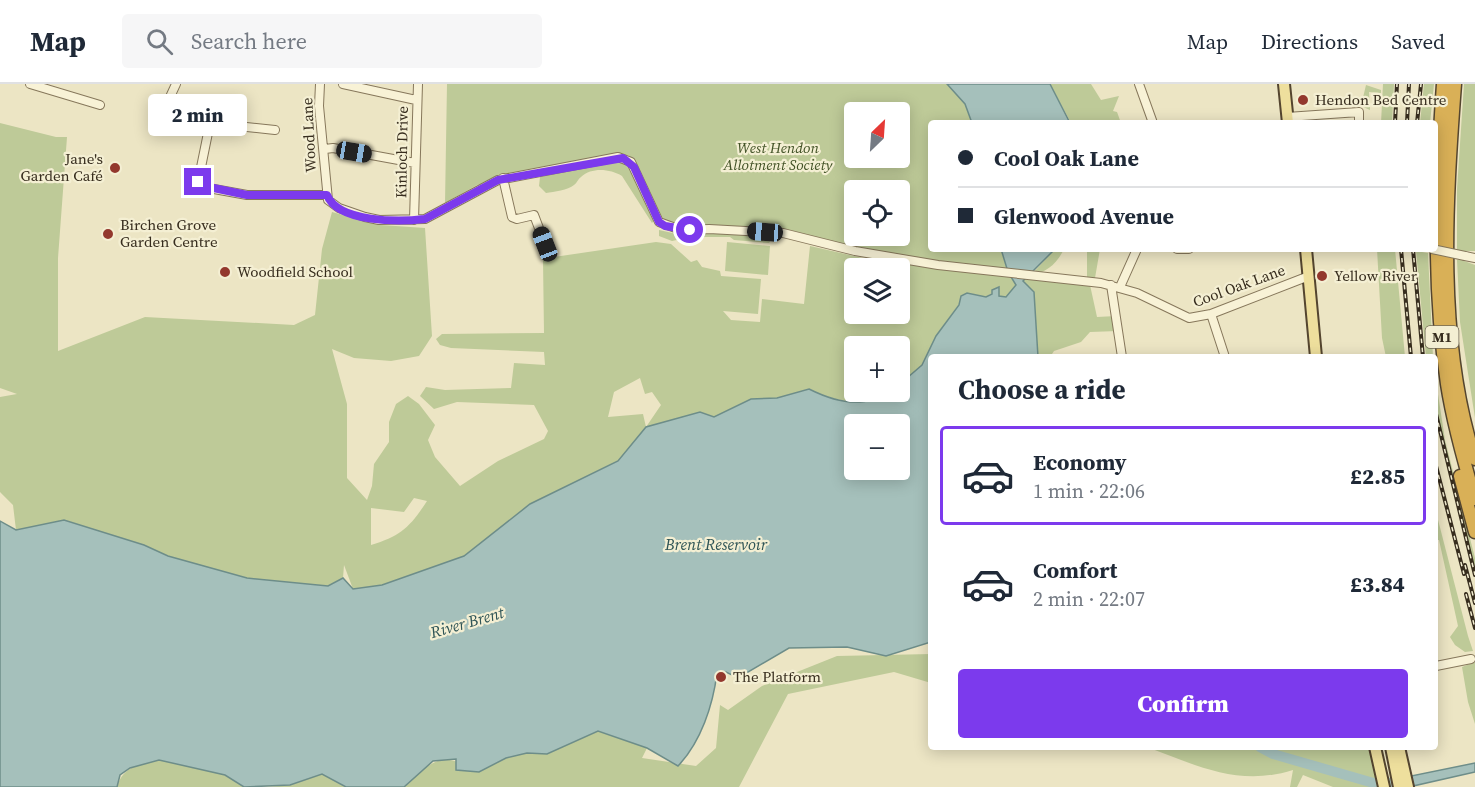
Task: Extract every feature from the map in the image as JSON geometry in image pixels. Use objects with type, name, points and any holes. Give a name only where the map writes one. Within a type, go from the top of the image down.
[{"type":"highway","name":"M1","points":[[1438,162],[1443,84]]},
{"type":"highway","name":"M1","points":[[1455,84],[1449,182],[1451,336],[1459,392],[1475,459]]},
{"type":"highway","name":"M1","points":[[1436,252],[1442,338],[1458,467],[1475,532]]},
{"type":"highway","name":"M1","points":[[1449,280],[1462,385],[1475,439]]},
{"type":"highway","name":"M1","points":[[1454,421],[1475,499]]},
{"type":"main road","points":[[1284,84],[1288,120]]},
{"type":"main road","points":[[1306,252],[1316,354]]},
{"type":"main road","points":[[1312,315],[1317,326],[1322,354]]},
{"type":"main road","points":[[1377,750],[1394,782]]},
{"type":"main road","points":[[1383,750],[1394,782]]},
{"type":"main road","points":[[1391,750],[1394,782]]},
{"type":"main road","points":[[1394,782],[1399,750]]},
{"type":"street","points":[[30,84],[100,105]]},
{"type":"street","points":[[176,84],[164,110],[164,116],[275,130]]},
{"type":"street","name":"Wood Lane","points":[[321,84],[320,106],[327,195]]},
{"type":"street","points":[[343,84],[416,100]]},
{"type":"street","name":"Kinloch Drive","points":[[414,220],[418,84]]},
{"type":"street","points":[[1139,84],[1153,120]]},
{"type":"street","points":[[1288,120],[1359,112],[1359,120]]},
{"type":"street","points":[[210,123],[198,182],[204,186],[247,195],[327,195]]},
{"type":"street","points":[[325,149],[333,148],[415,163]]},
{"type":"street","name":"Cool Oak Lane","points":[[327,195],[331,203],[339,208],[379,220],[425,219],[503,178],[623,158],[634,167],[659,222],[665,226],[681,230],[709,229],[783,233],[855,251],[1009,274],[1111,285],[1184,317],[1196,318],[1211,314],[1309,276]]},
{"type":"street","points":[[503,178],[513,217],[517,219],[534,215],[545,244]]},
{"type":"street","points":[[1438,250],[1475,258]]},
{"type":"street","points":[[1120,287],[1136,252]]},
{"type":"street","points":[[1111,285],[1122,354]]},
{"type":"street","points":[[1211,314],[1224,354]]},
{"type":"street","points":[[1438,666],[1471,659]]},
{"type":"green space","name":"West Hendon Allotment Society","points":[[447,84],[947,84],[965,103],[972,120],[928,120],[928,252],[1002,252],[1008,272],[1016,285],[1007,297],[999,296],[996,290],[986,297],[967,293],[936,336],[922,365],[910,375],[910,336],[844,336],[844,401],[809,389],[777,398],[751,399],[714,417],[646,427],[618,461],[530,504],[464,556],[382,585],[353,589],[344,565],[343,578],[328,586],[247,578],[167,556],[144,545],[64,520],[16,530],[13,505],[0,492],[0,397],[17,394],[0,388],[0,123],[56,137],[67,137],[58,258],[58,351],[145,317],[294,325],[315,315],[322,249],[332,212],[381,225],[425,228],[432,336],[419,356],[391,361],[354,358],[332,349],[347,404],[347,478],[367,500],[372,486],[374,464],[389,442],[389,422],[396,404],[408,396],[419,404],[435,425],[428,440],[435,457],[460,486],[498,461],[544,439],[548,431],[534,405],[457,402],[434,409],[420,396],[426,387],[445,390],[511,388],[514,363],[545,365],[544,352],[451,348],[440,345],[436,339],[442,334],[544,333],[543,260],[549,253],[554,257],[656,242],[671,244],[691,262],[697,260],[702,267],[720,271],[721,276],[761,279],[758,314],[723,311],[731,320],[760,322],[762,299],[804,304],[810,246],[863,258],[844,258],[844,324],[910,324],[910,258],[867,258],[868,249],[848,246],[910,246],[910,180],[844,180],[844,245],[790,230],[712,225],[677,226],[664,222],[637,164],[628,155],[477,185],[445,203]],"holes":[[[640,378],[645,394],[652,392],[661,405],[646,427],[643,414],[608,417],[614,392]],[[414,498],[427,501],[415,518],[397,534],[371,545],[371,508],[404,512]]]},
{"type":"green space","points":[[1050,84],[1091,84],[1101,100],[1119,96],[1113,111],[1117,112],[1120,120],[1069,120]]},
{"type":"green space","points":[[1383,84],[1394,84],[1392,120],[1381,120]]},
{"type":"green space","points":[[1424,84],[1434,84],[1430,120],[1420,120]]},
{"type":"green space","points":[[1464,84],[1475,84],[1475,251],[1457,251],[1457,189]]},
{"type":"green space","points":[[1366,85],[1381,90],[1381,93],[1369,92],[1370,110],[1361,106]]},
{"type":"green space","points":[[617,160],[627,163],[656,218],[652,223],[622,176],[612,172],[601,170],[590,172],[571,187],[557,191],[546,193],[539,186],[540,177]]},
{"type":"green space","points":[[659,230],[686,236],[686,238],[672,241],[659,236]]},
{"type":"green space","points":[[713,231],[773,237],[769,243],[734,240],[730,237],[694,237],[695,233]]},
{"type":"green space","points":[[727,242],[770,246],[768,275],[725,271]]},
{"type":"green space","points":[[1052,252],[1062,252],[1047,270],[1032,274]]},
{"type":"green space","points":[[1087,252],[1099,252],[1095,278],[1087,278]]},
{"type":"green space","points":[[1377,252],[1395,252],[1405,354],[1385,354],[1382,338]]},
{"type":"green space","points":[[1416,252],[1428,253],[1433,354],[1426,354]]},
{"type":"green space","points":[[1457,260],[1475,265],[1475,418],[1460,322]]},
{"type":"green space","points":[[1026,279],[1090,285],[1097,317],[1116,316],[1118,331],[1090,332],[1081,342],[1054,351],[1052,354],[1038,354],[1036,327],[1023,281]]},
{"type":"green space","points":[[1438,394],[1445,440],[1475,558],[1475,569],[1438,421]]},
{"type":"green space","points":[[1438,520],[1473,651],[1465,652],[1455,645],[1450,637],[1458,626],[1439,540]]},
{"type":"green space","points":[[928,654],[928,682],[894,672],[788,694],[739,787],[404,787],[423,770],[438,761],[455,761],[479,772],[506,758],[527,753],[547,754],[598,731],[647,748],[642,758],[696,766],[716,748],[720,705],[728,710],[762,686],[837,656]]},
{"type":"green space","points":[[1475,662],[1475,724],[1468,702],[1462,667]]},
{"type":"green space","points":[[1155,750],[1376,750],[1384,787],[1333,787],[1303,775],[1297,787],[1290,787],[1293,770],[1273,775],[1255,776],[1219,772]]},
{"type":"green space","points":[[159,759],[225,775],[244,787],[117,787],[128,770]]},
{"type":"green space","points":[[322,774],[346,787],[268,787],[290,785]]},
{"type":"water","points":[[947,84],[1050,84],[1068,120],[971,120],[965,104]]},
{"type":"water","name":"Brent Reservoir","points":[[1002,252],[1052,252],[1023,281],[1034,292],[1038,354],[928,354],[928,643],[886,656],[847,647],[789,648],[738,678],[726,672],[717,673],[705,722],[693,746],[678,766],[647,748],[598,731],[547,754],[527,753],[506,758],[479,772],[456,770],[456,759],[433,761],[404,787],[346,787],[322,774],[290,785],[244,787],[225,775],[159,760],[130,768],[120,775],[117,787],[0,787],[0,521],[16,530],[64,520],[144,545],[168,556],[247,578],[328,586],[343,578],[353,589],[382,585],[464,556],[530,504],[618,461],[646,427],[700,412],[714,417],[751,399],[777,398],[809,389],[844,402],[910,402],[910,375],[922,365],[936,336],[959,305],[961,296],[967,293],[986,297],[992,294],[992,290],[999,287],[999,296],[1006,297],[1016,285],[1008,272]]},
{"type":"water","points":[[1475,763],[1475,772],[1413,786],[1411,776]]},
{"type":"waterway","name":"River Brent","points":[[1266,750],[1377,784],[1407,781]]},
{"type":"railway","points":[[1395,120],[1397,84]]},
{"type":"railway","points":[[1407,120],[1409,84]]},
{"type":"railway","points":[[1417,120],[1421,84]]},
{"type":"railway","points":[[1401,252],[1411,354]]},
{"type":"railway","points":[[1413,252],[1423,354]]},
{"type":"railway","points":[[1438,422],[1475,575]]},
{"type":"railway","points":[[1438,474],[1464,574]]},
{"type":"railway","points":[[1465,565],[1475,603]]},
{"type":"railway","points":[[1466,594],[1475,628]]},
{"type":"place","name":"Hendon Bed Centre","points":[[1303,100]]},
{"type":"place","name":"Jane's Garden Café","points":[[115,168]]},
{"type":"place","name":"Birchen Grove Garden Centre","points":[[108,234]]},
{"type":"place","name":"Woodfield School","points":[[225,272]]},
{"type":"place","name":"Yellow River","points":[[1322,276]]},
{"type":"place","name":"The Platform","points":[[721,677]]},
{"type":"route","points":[[198,182],[204,186],[247,195],[327,195],[328,200],[334,206],[365,218],[414,220],[425,219],[498,180],[623,158],[631,162],[634,167],[659,222],[665,226],[690,230]]}]
